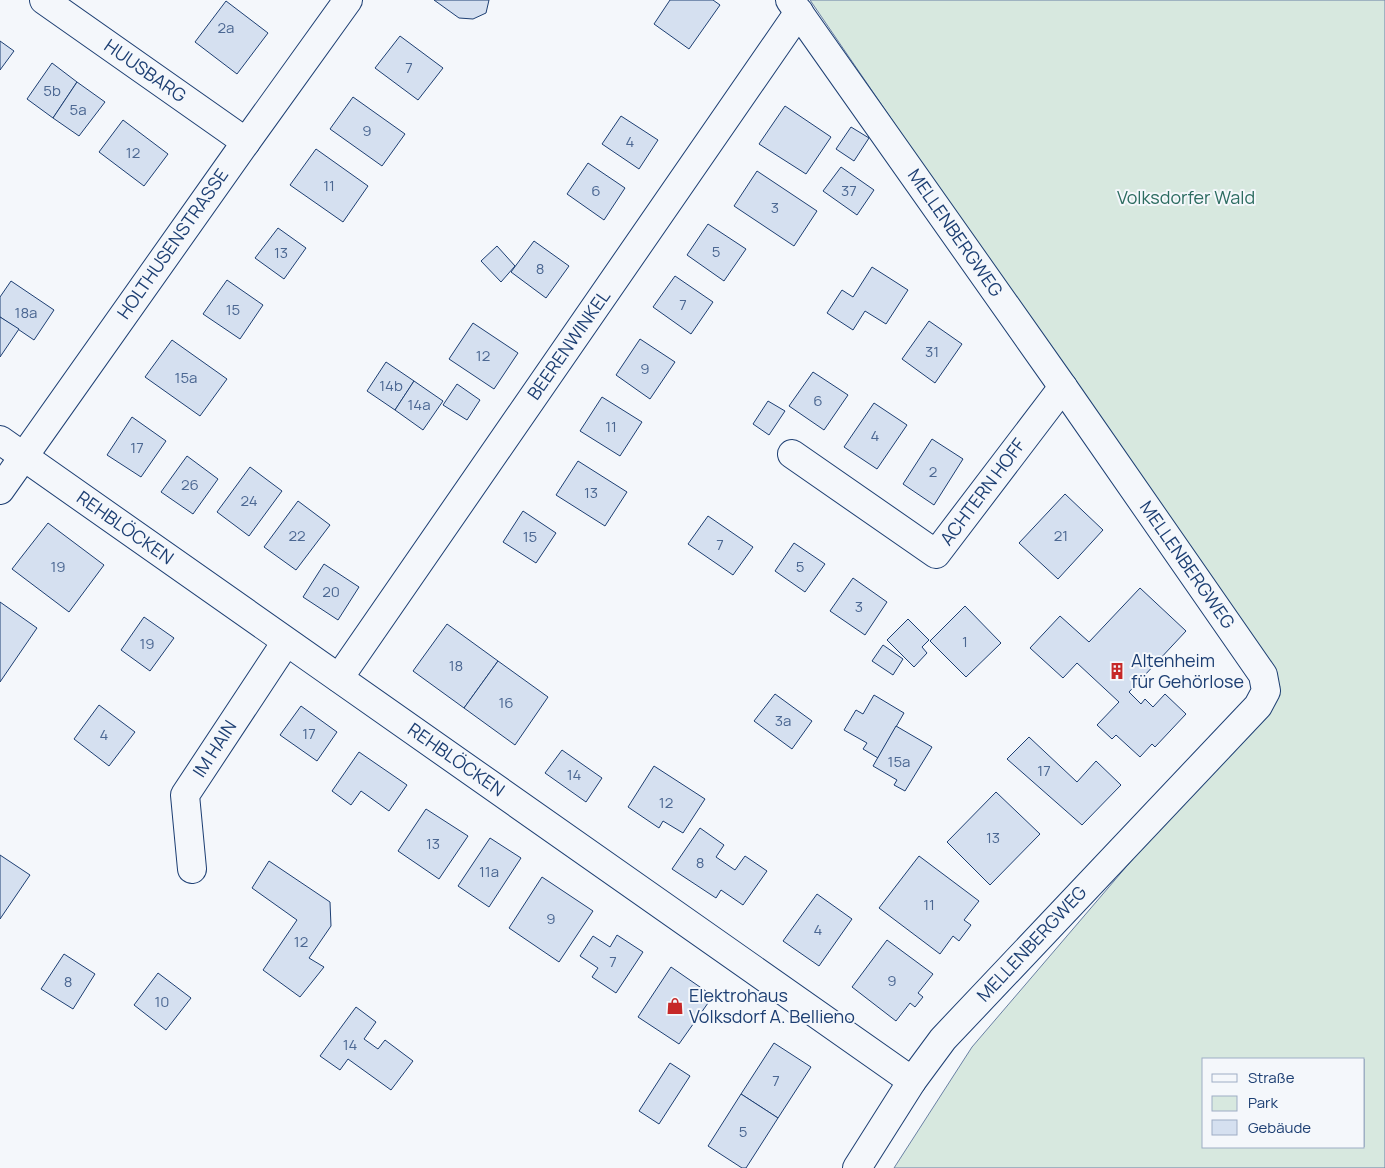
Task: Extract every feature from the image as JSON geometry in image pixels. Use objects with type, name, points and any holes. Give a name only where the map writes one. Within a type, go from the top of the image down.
[{"type":"street","name":"HUUSBARG","points":[[44,0],[246,142]]},
{"type":"street","name":"HOLTHUSENSTRASSE","points":[[0,490],[348,0]]},
{"type":"street","name":"MELLENBERGWEG","points":[[794,6],[1063,387],[1263,675],[1266,691],[1258,706],[943,1039],[912,1081],[857,1168]]},
{"type":"street","name":"BEERENWINKEL","points":[[339,678],[794,6]]},
{"type":"street","name":"ACHTERN HOFF","points":[[792,454],[936,554],[1063,387]]},
{"type":"street","name":"REHBLÖCKEN","points":[[0,440],[912,1081]]},
{"type":"street","name":"IM HAIN","points":[[192,869],[185,794],[286,642]]},
{"type":"green space","name":"Volksdorfer Wald","points":[[810,0],[1385,0],[1385,1168],[894,1168],[972,1047],[1280,687]]},
{"type":"building","points":[[434,0],[489,0],[486,13],[473,19],[459,18]]},
{"type":"building","points":[[670,0],[713,0],[720,5],[689,49],[654,24]]},
{"type":"building","points":[[226,1],[268,33],[237,74],[195,42]]},
{"type":"building","points":[[400,36],[443,68],[418,100],[375,68]]},
{"type":"building","points":[[0,41],[14,51],[0,70]]},
{"type":"building","points":[[52,63],[77,82],[53,118],[27,99]]},
{"type":"building","points":[[77,82],[105,102],[79,136],[53,118]]},
{"type":"building","points":[[353,97],[405,134],[382,166],[330,129]]},
{"type":"building","points":[[785,106],[831,137],[806,174],[759,144]]},
{"type":"building","points":[[621,116],[658,140],[639,169],[602,144]]},
{"type":"building","points":[[123,120],[168,154],[144,186],[99,152]]},
{"type":"building","points":[[851,127],[869,138],[854,161],[836,149]]},
{"type":"building","points":[[316,149],[368,186],[343,222],[290,185]]},
{"type":"building","points":[[588,163],[625,188],[604,220],[567,194]]},
{"type":"building","points":[[841,167],[874,190],[857,215],[823,191]]},
{"type":"building","points":[[757,171],[817,211],[794,246],[734,206]]},
{"type":"building","points":[[708,224],[746,249],[724,281],[687,255]]},
{"type":"building","points":[[278,228],[306,248],[284,279],[255,258]]},
{"type":"building","points":[[534,241],[569,266],[546,298],[511,272]]},
{"type":"building","points":[[497,246],[515,266],[501,282],[481,261]]},
{"type":"building","points":[[872,267],[908,290],[886,324],[865,311],[853,330],[827,313],[842,290],[853,297]]},
{"type":"building","points":[[675,276],[713,302],[691,334],[653,307]]},
{"type":"building","points":[[227,280],[263,305],[240,339],[203,314]]},
{"type":"building","points":[[11,281],[54,310],[34,340],[0,317],[0,297]]},
{"type":"building","points":[[0,317],[19,329],[0,357]]},
{"type":"building","points":[[929,321],[962,344],[935,383],[902,359]]},
{"type":"building","points":[[473,323],[518,353],[494,389],[449,359]]},
{"type":"building","points":[[640,339],[675,362],[650,399],[616,375]]},
{"type":"building","points":[[172,340],[227,379],[200,416],[145,377]]},
{"type":"building","points":[[386,362],[414,381],[395,410],[367,391]]},
{"type":"building","points":[[813,372],[848,395],[824,430],[789,406]]},
{"type":"building","points":[[414,381],[443,401],[423,430],[395,410]]},
{"type":"building","points":[[457,384],[480,400],[467,420],[443,405]]},
{"type":"building","points":[[602,397],[642,422],[620,456],[580,431]]},
{"type":"building","points":[[768,401],[785,411],[769,435],[753,424]]},
{"type":"building","points":[[874,403],[907,425],[877,469],[844,447]]},
{"type":"building","points":[[132,417],[166,441],[141,477],[107,455]]},
{"type":"building","points":[[932,439],[963,459],[934,505],[903,484]]},
{"type":"building","points":[[187,456],[218,479],[193,514],[161,492]]},
{"type":"building","points":[[578,461],[627,492],[605,526],[556,495]]},
{"type":"building","points":[[250,467],[282,491],[249,536],[217,512]]},
{"type":"building","points":[[1065,494],[1103,530],[1058,579],[1019,543]]},
{"type":"building","points":[[298,501],[330,525],[296,570],[264,547]]},
{"type":"building","points":[[523,511],[556,533],[536,563],[503,542]]},
{"type":"building","points":[[708,516],[753,547],[733,575],[688,544]]},
{"type":"building","points":[[48,523],[104,565],[69,612],[12,569]]},
{"type":"building","points":[[794,543],[825,564],[805,592],[775,571]]},
{"type":"building","points":[[324,564],[359,587],[338,620],[303,597]]},
{"type":"building","points":[[853,578],[887,602],[865,635],[830,611]]},
{"type":"building","name":"Altenheim für Gehörlose","points":[[1140,588],[1186,631],[1129,692],[1141,704],[1145,699],[1153,707],[1165,694],[1186,714],[1155,747],[1152,744],[1140,757],[1116,735],[1112,739],[1097,725],[1119,702],[1077,663],[1063,678],[1030,648],[1060,616],[1089,642]]},
{"type":"building","points":[[0,602],[37,628],[0,682]]},
{"type":"building","points":[[965,606],[1001,643],[966,677],[930,641]]},
{"type":"building","points":[[144,617],[174,638],[150,671],[121,650]]},
{"type":"building","points":[[908,619],[929,640],[922,647],[927,653],[914,667],[887,640]]},
{"type":"building","points":[[447,624],[498,661],[464,708],[413,671]]},
{"type":"building","points":[[883,645],[903,659],[893,675],[872,661]]},
{"type":"building","points":[[498,661],[548,697],[515,745],[464,708]]},
{"type":"building","points":[[775,694],[812,721],[792,749],[754,721]]},
{"type":"building","points":[[874,695],[904,713],[878,758],[863,749],[867,743],[844,730],[856,710],[863,714]]},
{"type":"building","points":[[99,705],[135,732],[109,766],[74,739]]},
{"type":"building","points":[[301,706],[337,732],[317,761],[280,735]]},
{"type":"building","points":[[896,726],[932,747],[905,791],[894,785],[897,780],[873,766]]},
{"type":"building","points":[[1029,737],[1077,782],[1096,761],[1121,785],[1082,825],[1007,759]]},
{"type":"building","points":[[562,750],[602,778],[586,802],[545,773]]},
{"type":"building","points":[[359,752],[407,785],[389,811],[361,791],[351,805],[332,791]]},
{"type":"building","points":[[654,766],[705,799],[683,833],[663,821],[659,828],[628,807]]},
{"type":"building","points":[[996,792],[1040,834],[990,885],[947,842]]},
{"type":"building","points":[[426,809],[468,836],[439,879],[398,851]]},
{"type":"building","points":[[700,828],[724,845],[716,857],[735,870],[745,856],[767,871],[743,905],[721,890],[716,898],[672,869]]},
{"type":"building","points":[[490,838],[521,858],[489,907],[458,886]]},
{"type":"building","points":[[0,855],[30,875],[0,919]]},
{"type":"building","points":[[919,856],[979,901],[964,920],[971,925],[959,941],[953,936],[940,954],[879,908]]},
{"type":"building","points":[[269,861],[330,902],[331,926],[309,958],[324,967],[300,997],[263,970],[297,920],[252,888]]},
{"type":"building","points":[[542,877],[593,911],[559,962],[509,928]]},
{"type":"building","points":[[817,894],[852,919],[819,966],[783,941]]},
{"type":"building","points":[[617,935],[643,952],[616,993],[592,977],[598,968],[580,956],[593,936],[610,947]]},
{"type":"building","points":[[887,940],[933,974],[918,993],[923,997],[915,1007],[910,1003],[896,1021],[852,987]]},
{"type":"building","points":[[64,954],[95,974],[73,1009],[41,989]]},
{"type":"building","name":"Elektrohaus Volksdorf A. Bellieno","points":[[671,967],[713,996],[679,1044],[638,1017]]},
{"type":"building","points":[[158,973],[191,998],[166,1030],[134,1005]]},
{"type":"building","points":[[356,1007],[376,1022],[364,1039],[378,1049],[385,1040],[413,1061],[391,1090],[348,1059],[340,1070],[320,1056]]},
{"type":"building","points":[[774,1043],[811,1067],[778,1118],[741,1094]]},
{"type":"building","points":[[670,1063],[690,1076],[659,1124],[639,1111]]},
{"type":"building","points":[[741,1094],[778,1118],[746,1168],[742,1168],[708,1146]]},
{"type":"place","name":"Altenheim für Gehörlose","points":[[1117,671]]},
{"type":"place","name":"Elektrohaus Volksdorf A. Bellieno","points":[[675,1006]]}]
